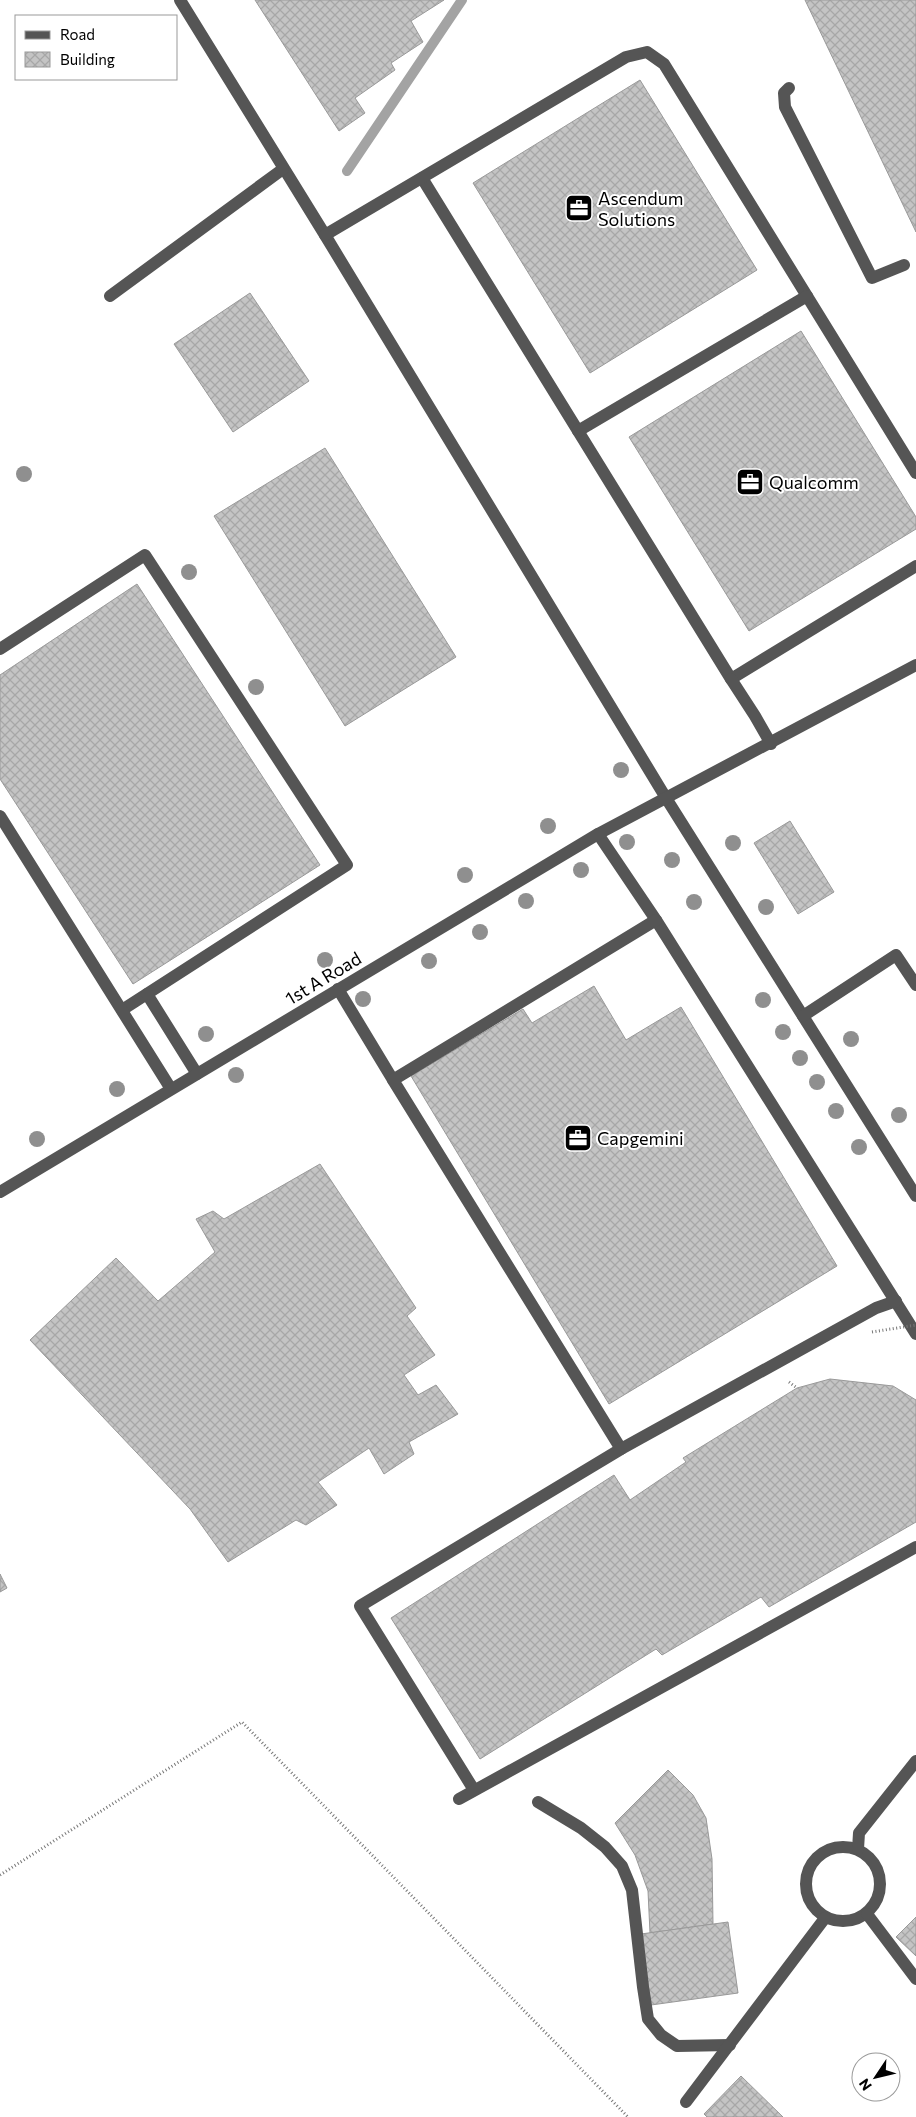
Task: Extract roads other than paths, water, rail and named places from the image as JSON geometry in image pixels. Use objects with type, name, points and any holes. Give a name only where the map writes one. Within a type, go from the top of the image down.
[{"type":"street","points":[[180,0],[283,169],[326,235],[666,798],[916,1196]]},
{"type":"street","points":[[326,235],[626,57],[647,52],[664,64],[916,473]]},
{"type":"street","points":[[789,88],[784,93],[785,107],[872,278],[904,265]]},
{"type":"street","points":[[110,296],[283,169]]},
{"type":"street","points":[[422,178],[755,716],[770,744]]},
{"type":"street","points":[[578,431],[807,296]]},
{"type":"street","points":[[0,648],[145,555],[348,865],[122,1010]]},
{"type":"street","points":[[731,680],[916,566]]},
{"type":"street","name":"1st A Road","points":[[0,1192],[598,834],[916,665]]},
{"type":"street","points":[[0,816],[172,1089]]},
{"type":"street","points":[[598,834],[656,920],[916,1334]]},
{"type":"street","points":[[394,1080],[656,920]]},
{"type":"street","points":[[803,1016],[896,955],[916,985]]},
{"type":"street","points":[[338,989],[621,1448]]},
{"type":"street","points":[[147,994],[197,1074]]},
{"type":"street","points":[[474,1790],[360,1606],[621,1448],[876,1308],[896,1301]]},
{"type":"street","points":[[459,1799],[916,1547]]},
{"type":"street","points":[[858,1850],[859,1833],[916,1761]]},
{"type":"street","points":[[538,1802],[581,1828],[605,1846],[622,1866],[632,1890],[642,1987],[648,2019],[661,2036],[677,2046],[730,2045]]},
{"type":"street","points":[[844,1847],[858,1850],[870,1858],[879,1872],[881,1887],[877,1902],[867,1914],[858,1920],[836,1922],[825,1918],[814,1908],[808,1896],[806,1882],[809,1868],[818,1856],[830,1849],[844,1847]]},
{"type":"street","points":[[867,1914],[916,1979]]},
{"type":"street","points":[[686,2102],[825,1918]]},
{"type":"waterway","points":[[347,171],[462,0]]},
{"type":"place","name":"Ascendum Solutions","points":[[579,208]]},
{"type":"place","name":"Qualcomm","points":[[750,482]]},
{"type":"place","name":"Capgemini","points":[[578,1138]]}]
